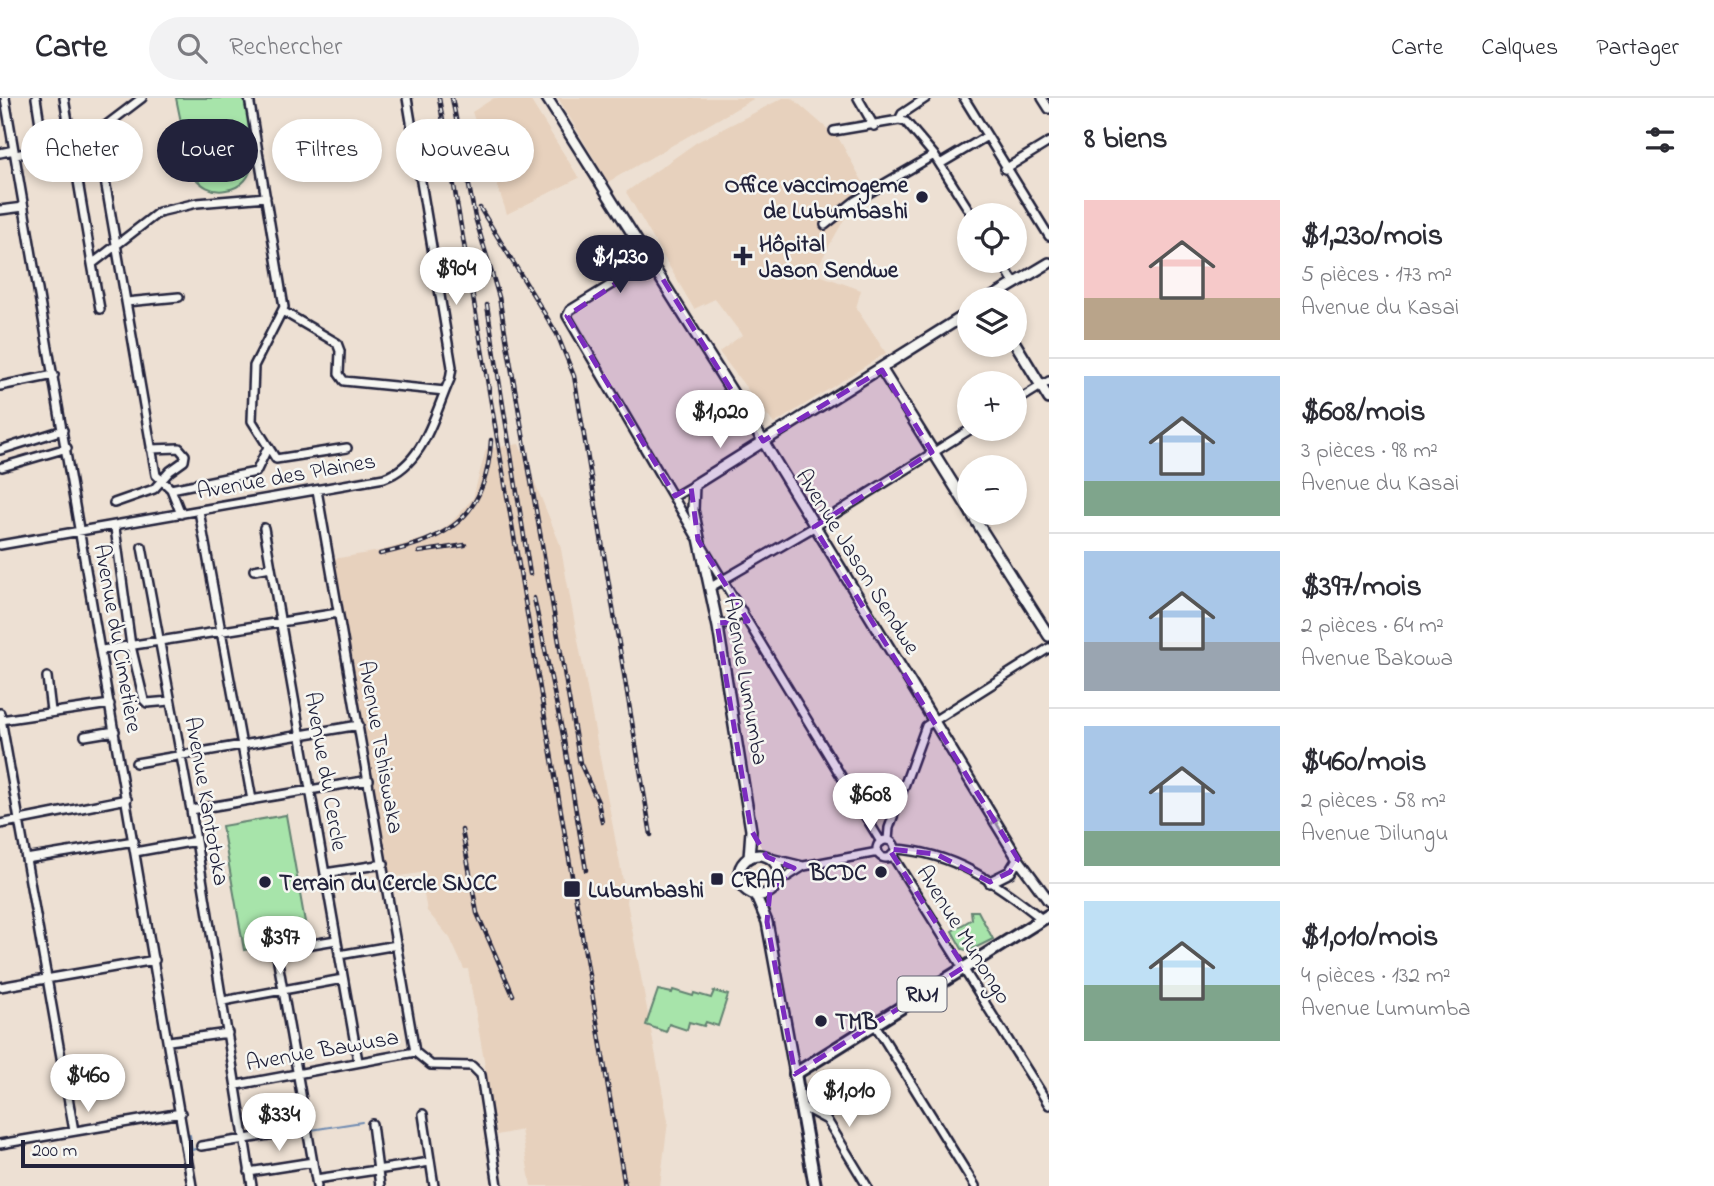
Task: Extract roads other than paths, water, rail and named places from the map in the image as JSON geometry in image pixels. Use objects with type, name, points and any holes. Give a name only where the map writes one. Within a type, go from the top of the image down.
[{"type":"highway","name":"RN1","points":[[795,1074],[1047,916]]},
{"type":"highway","points":[[795,1074],[815,1186]]},
{"type":"main road","name":"Avenue Jason Sendwe","points":[[547,98],[763,441],[1018,859],[1049,901]]},
{"type":"main road","points":[[1010,287],[1049,263]]},
{"type":"main road","points":[[694,485],[882,370],[957,321]]},
{"type":"main road","points":[[1025,357],[1045,384],[1049,399]]},
{"type":"main road","points":[[882,370],[957,491]]},
{"type":"main road","name":"Avenue Lumumba","points":[[694,485],[692,503],[698,540],[717,623],[751,830]]},
{"type":"main road","points":[[978,525],[1049,636]]},
{"type":"main road","points":[[749,858],[751,830]]},
{"type":"main road","points":[[751,830],[758,846],[778,868],[777,883],[770,891],[767,922]]},
{"type":"main road","points":[[769,858],[749,858],[741,865],[739,876],[743,887],[755,894],[767,922],[795,1074]]},
{"type":"main road","points":[[990,882],[1010,872],[1018,859]]},
{"type":"main road","points":[[755,894],[770,891]]},
{"type":"street","name":"Avenue du Cimetière","points":[[5,98],[82,533],[192,1186]]},
{"type":"street","points":[[36,98],[39,119]]},
{"type":"street","points":[[64,98],[68,119]]},
{"type":"street","points":[[116,119],[142,98]]},
{"type":"street","points":[[249,98],[284,312],[254,366],[252,421],[272,457],[282,459],[347,448]]},
{"type":"street","name":"Avenue des Plaines","points":[[0,545],[115,528],[384,478],[406,468],[418,453],[445,391],[451,362],[407,98]]},
{"type":"street","points":[[858,98],[874,126]]},
{"type":"street","points":[[899,120],[902,114],[926,98]]},
{"type":"street","points":[[964,98],[1005,169],[1049,236]]},
{"type":"street","points":[[1042,98],[1049,109]]},
{"type":"street","points":[[834,131],[899,120],[910,125],[934,155],[964,203]]},
{"type":"street","points":[[940,164],[987,136]]},
{"type":"street","points":[[1005,169],[1049,142]]},
{"type":"street","points":[[0,153],[21,152]]},
{"type":"street","points":[[825,225],[855,201],[934,155]]},
{"type":"street","points":[[78,182],[100,309]]},
{"type":"street","points":[[106,182],[157,478],[171,489],[181,514]]},
{"type":"street","points":[[92,264],[161,211],[197,203],[266,197]]},
{"type":"street","points":[[0,210],[24,206]]},
{"type":"street","name":"Avenue Munongo","points":[[650,260],[568,311],[567,316],[675,496],[698,540],[1049,1105]]},
{"type":"street","points":[[1008,273],[1015,284]]},
{"type":"street","points":[[126,302],[179,297]]},
{"type":"street","points":[[284,312],[337,343],[340,351],[339,374],[344,381],[445,391]]},
{"type":"street","points":[[0,386],[54,374]]},
{"type":"street","points":[[1027,395],[1045,384]]},
{"type":"street","points":[[0,439],[2,449],[63,430]]},
{"type":"street","points":[[709,588],[724,582],[957,437]]},
{"type":"street","points":[[2,467],[66,448]]},
{"type":"street","points":[[114,503],[147,493],[170,471],[180,466],[185,455],[179,449],[151,449]]},
{"type":"street","points":[[171,489],[253,474],[258,470],[267,449]]},
{"type":"street","points":[[675,496],[694,485]]},
{"type":"street","name":"Avenue Tshiswaka","points":[[317,490],[415,1052]]},
{"type":"street","points":[[199,511],[223,632],[251,800]]},
{"type":"street","points":[[115,528],[131,646],[145,702],[170,701]]},
{"type":"street","name":"Avenue du Cercle","points":[[264,528],[358,1061]]},
{"type":"street","name":"Avenue Kantotoka","points":[[142,547],[191,810],[252,1186]]},
{"type":"street","points":[[254,570],[271,567]]},
{"type":"street","points":[[717,623],[730,624],[743,611]]},
{"type":"street","points":[[102,650],[338,613]]},
{"type":"street","points":[[777,883],[804,866],[878,852],[885,841],[920,737],[934,719],[1049,648]]},
{"type":"street","points":[[47,677],[51,711]]},
{"type":"street","points":[[74,1131],[1,716],[110,704]]},
{"type":"street","points":[[136,763],[359,726]]},
{"type":"street","points":[[85,736],[115,731]]},
{"type":"street","points":[[191,810],[369,780]]},
{"type":"street","points":[[0,824],[127,799]]},
{"type":"street","points":[[26,859],[134,841]]},
{"type":"street","points":[[135,852],[196,841]]},
{"type":"street","points":[[878,852],[883,857],[894,852],[936,854],[1047,916]]},
{"type":"street","points":[[769,858],[804,866]]},
{"type":"street","points":[[325,873],[383,864]]},
{"type":"street","points":[[337,940],[276,950],[316,1183],[430,1162]]},
{"type":"street","points":[[339,955],[397,945]]},
{"type":"street","points":[[0,987],[155,960]]},
{"type":"street","points":[[223,1001],[343,979]]},
{"type":"street","points":[[874,1023],[975,1186]]},
{"type":"street","points":[[169,1041],[228,1032]]},
{"type":"street","points":[[415,1052],[432,1065],[471,1066],[481,1075],[498,1186]]},
{"type":"street","name":"Avenue Bawusa","points":[[237,1084],[415,1052]]},
{"type":"street","points":[[801,1106],[827,1120],[867,1186]]},
{"type":"street","points":[[0,1144],[181,1113]]},
{"type":"street","points":[[423,1114],[434,1186]]},
{"type":"street","points":[[372,1124],[380,1186]]},
{"type":"street","points":[[201,1146],[307,1129]]},
{"type":"street","points":[[249,1172],[313,1162]]},
{"type":"waterway","points":[[311,1130],[362,1122]]},
{"type":"waterway","points":[[190,1135],[192,1150],[199,1148]]},
{"type":"railway","points":[[439,98],[625,1186]]},
{"type":"railway","points":[[452,98],[475,217],[499,297],[580,763],[598,802],[602,822]]},
{"type":"railway","points":[[480,208],[557,334],[574,376],[651,835]]},
{"type":"railway","points":[[487,305],[530,574]]},
{"type":"railway","points":[[380,554],[426,541],[460,520],[482,488],[491,440]]},
{"type":"railway","points":[[419,552],[465,545]]},
{"type":"railway","points":[[534,598],[563,735],[586,870]]},
{"type":"railway","points":[[462,830],[477,913],[513,995]]},
{"type":"place","name":"Office vaccimogeme de Lubumbashi","points":[[922,197]]},
{"type":"place","name":"Hôpital Jason Sendwe","points":[[743,256]]},
{"type":"place","name":"BCDC","points":[[881,872]]},
{"type":"place","name":"CRAA","points":[[717,879]]},
{"type":"place","name":"Terrain du Cercle SNCC","points":[[265,882]]},
{"type":"place","name":"Lubumbashi","points":[[572,889]]},
{"type":"place","name":"TMB","points":[[821,1021]]}]
